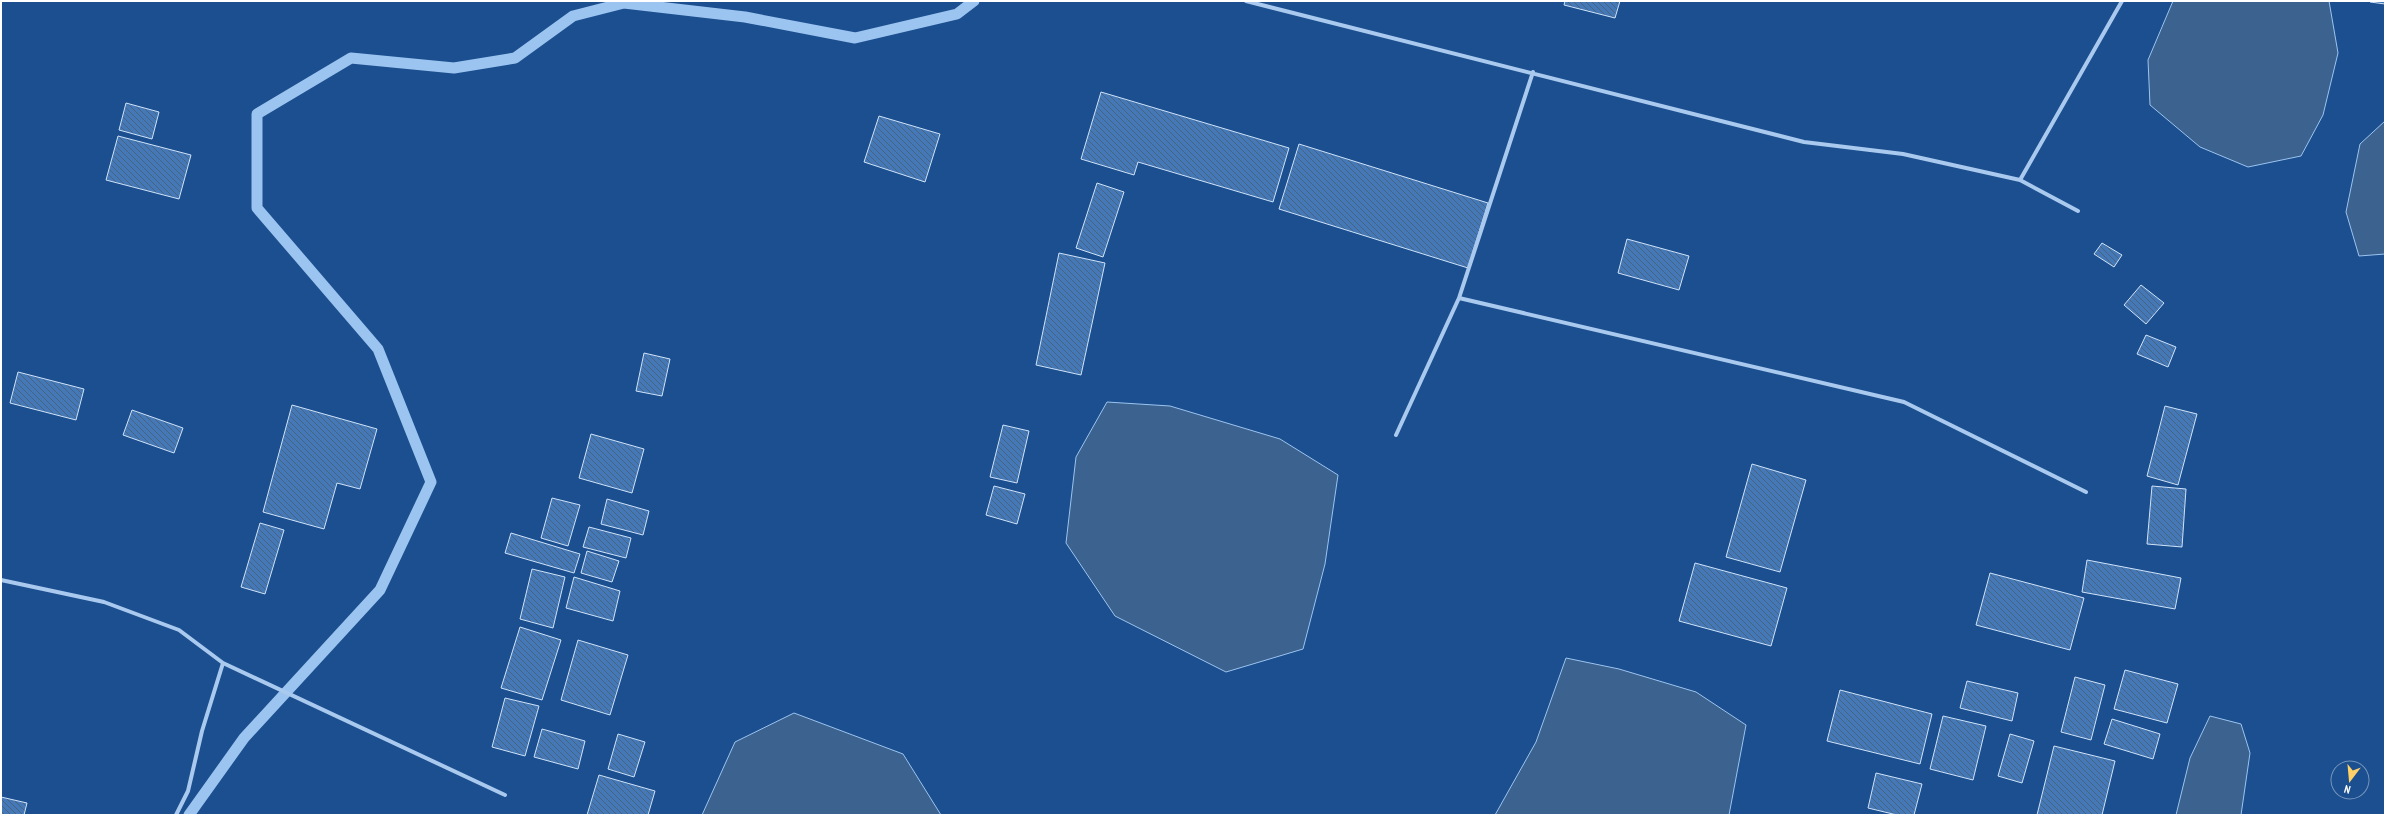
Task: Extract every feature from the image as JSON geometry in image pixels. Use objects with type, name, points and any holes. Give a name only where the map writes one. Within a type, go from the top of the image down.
[{"type":"street","points":[[1246,1],[1533,72],[1804,142],[1903,154],[2020,180],[2078,211]]},
{"type":"street","points":[[2020,180],[2122,1]]},
{"type":"street","points":[[1396,435],[1459,298],[1533,72]]},
{"type":"street","points":[[1459,298],[1904,402],[2086,492]]},
{"type":"street","points":[[1,580],[104,602],[179,630],[223,663],[505,795]]},
{"type":"street","points":[[176,815],[188,792],[202,731],[223,663]]},
{"type":"water","points":[[2173,1],[2329,1],[2338,53],[2323,115],[2301,156],[2248,167],[2200,147],[2150,105],[2148,60]]},
{"type":"water","points":[[2385,121],[2385,254],[2359,256],[2346,212],[2360,144]]},
{"type":"water","points":[[1107,402],[1170,406],[1280,439],[1338,475],[1325,564],[1303,649],[1226,672],[1115,616],[1066,543],[1076,457]]},
{"type":"water","points":[[1566,658],[1619,669],[1696,692],[1746,725],[1729,815],[1495,815],[1536,742]]},
{"type":"water","points":[[794,713],[903,754],[941,815],[702,815],[735,742]]},
{"type":"water","points":[[2210,716],[2241,724],[2250,753],[2241,815],[2176,815],[2190,758]]},
{"type":"building","points":[[1565,1],[1620,1],[1615,18],[1564,5]]},
{"type":"building","points":[[2385,1],[2385,4],[2370,2]]},
{"type":"building","points":[[1101,92],[1289,148],[1273,202],[1138,162],[1134,175],[1081,159]]},
{"type":"building","points":[[126,103],[159,112],[152,139],[119,130]]},
{"type":"building","points":[[879,116],[940,134],[925,182],[864,162]]},
{"type":"building","points":[[118,136],[191,155],[179,199],[106,180]]},
{"type":"building","points":[[1299,144],[1488,203],[1468,268],[1279,209]]},
{"type":"building","points":[[1097,183],[1124,192],[1103,257],[1076,248]]},
{"type":"building","points":[[1627,239],[1689,256],[1679,290],[1618,273]]},
{"type":"building","points":[[2102,243],[2122,255],[2114,267],[2094,254]]},
{"type":"building","points":[[1059,253],[1105,263],[1081,375],[1036,365]]},
{"type":"building","points":[[2141,285],[2164,303],[2146,324],[2124,305]]},
{"type":"building","points":[[2146,335],[2176,347],[2168,367],[2137,354]]},
{"type":"building","points":[[644,353],[670,359],[662,396],[636,391]]},
{"type":"building","points":[[18,372],[84,389],[76,420],[10,403]]},
{"type":"building","points":[[292,405],[377,429],[360,489],[337,483],[324,529],[263,512]]},
{"type":"building","points":[[2165,406],[2197,414],[2178,485],[2147,476]]},
{"type":"building","points":[[132,410],[183,428],[174,453],[123,435]]},
{"type":"building","points":[[1003,425],[1029,431],[1017,483],[990,477]]},
{"type":"building","points":[[591,434],[644,449],[632,493],[579,478]]},
{"type":"building","points":[[1752,464],[1806,480],[1780,572],[1726,557]]},
{"type":"building","points":[[994,486],[1025,494],[1017,524],[986,515]]},
{"type":"building","points":[[2152,486],[2186,489],[2182,547],[2147,544]]},
{"type":"building","points":[[552,498],[580,505],[568,546],[541,538]]},
{"type":"building","points":[[607,499],[649,511],[643,535],[601,524]]},
{"type":"building","points":[[260,523],[284,530],[265,594],[241,587]]},
{"type":"building","points":[[589,527],[631,538],[626,558],[583,547]]},
{"type":"building","points":[[511,533],[580,554],[574,573],[505,553]]},
{"type":"building","points":[[587,551],[619,561],[612,582],[581,573]]},
{"type":"building","points":[[2087,560],[2181,578],[2175,609],[2082,592]]},
{"type":"building","points":[[1695,563],[1787,588],[1771,646],[1679,621]]},
{"type":"building","points":[[532,569],[565,577],[553,628],[520,619]]},
{"type":"building","points":[[1990,573],[2084,598],[2070,650],[1976,625]]},
{"type":"building","points":[[574,577],[620,591],[613,621],[566,608]]},
{"type":"building","points":[[520,627],[561,640],[542,700],[501,688]]},
{"type":"building","points":[[578,640],[628,655],[610,715],[561,700]]},
{"type":"building","points":[[2125,670],[2178,684],[2167,723],[2114,709]]},
{"type":"building","points":[[2075,677],[2105,685],[2091,740],[2061,732]]},
{"type":"building","points":[[1967,681],[2018,693],[2012,721],[1960,708]]},
{"type":"building","points":[[1840,690],[1932,714],[1920,764],[1827,741]]},
{"type":"building","points":[[505,698],[539,706],[525,756],[492,747]]},
{"type":"building","points":[[1943,716],[1986,726],[1973,780],[1930,769]]},
{"type":"building","points":[[2112,719],[2160,734],[2153,759],[2104,744]]},
{"type":"building","points":[[542,729],[585,741],[578,769],[534,757]]},
{"type":"building","points":[[618,734],[645,742],[634,777],[608,769]]},
{"type":"building","points":[[2010,734],[2034,741],[2022,783],[1998,776]]},
{"type":"building","points":[[2054,746],[2115,761],[2102,815],[2037,815]]},
{"type":"building","points":[[1876,773],[1922,784],[1914,815],[1897,815],[1868,808]]},
{"type":"building","points":[[599,775],[655,791],[648,815],[587,815]]},
{"type":"building","points":[[1,797],[27,803],[24,815],[1,815]]},
{"type":"waterway","points":[[189,815],[244,738],[380,590],[431,482],[378,349],[257,208],[257,114],[351,58],[454,68],[515,58],[573,16],[624,3],[745,17],[855,38],[957,14],[974,1]]}]
